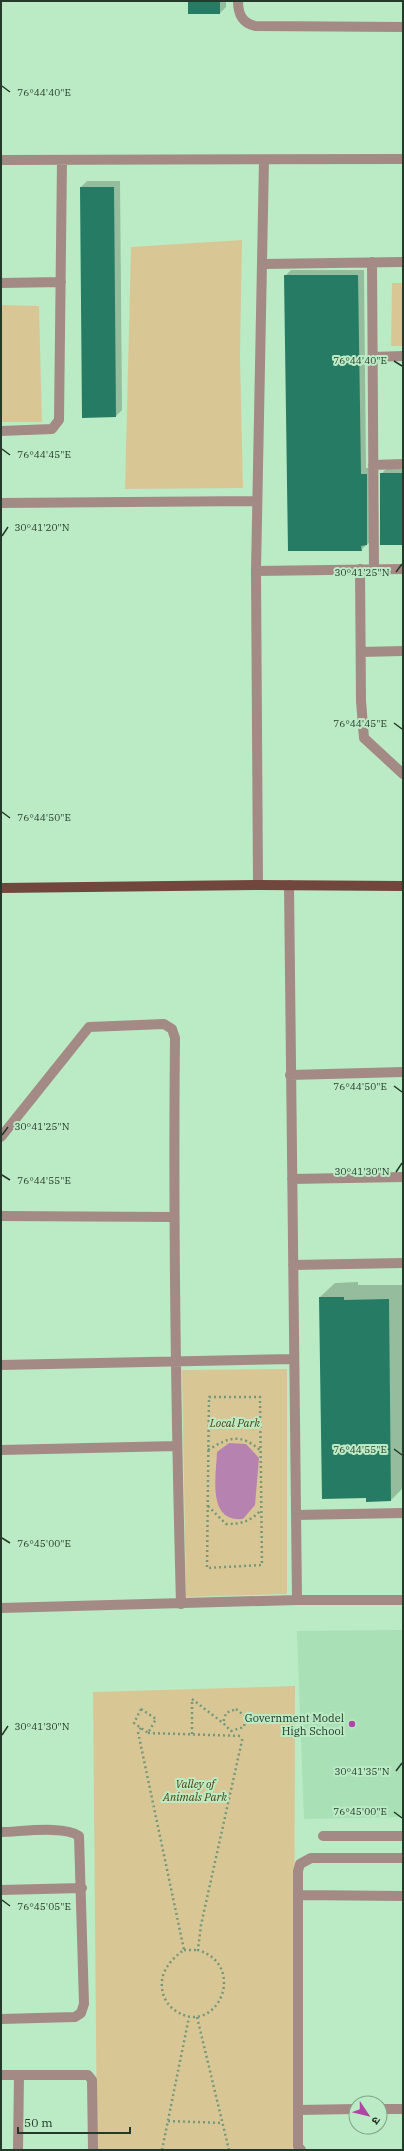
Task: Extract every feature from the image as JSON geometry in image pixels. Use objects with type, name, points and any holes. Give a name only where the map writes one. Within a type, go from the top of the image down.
[{"type":"main road","points":[[1,888],[258,884],[403,886]]},
{"type":"street","points":[[238,1],[238,12],[242,18],[247,24],[255,26],[403,27]]},
{"type":"street","points":[[1,160],[403,159]]},
{"type":"street","points":[[1,431],[52,429],[59,420],[62,160]]},
{"type":"street","points":[[258,884],[256,571],[264,160]]},
{"type":"street","points":[[372,262],[374,569]]},
{"type":"street","points":[[263,264],[403,262]]},
{"type":"street","points":[[1,283],[61,282]]},
{"type":"street","points":[[372,357],[403,356]]},
{"type":"street","points":[[373,465],[403,464]]},
{"type":"street","points":[[1,503],[257,501]]},
{"type":"street","points":[[256,571],[403,569]]},
{"type":"street","points":[[360,570],[361,701],[364,738],[403,774]]},
{"type":"street","points":[[360,652],[403,651]]},
{"type":"street","points":[[288,885],[297,1600]]},
{"type":"street","points":[[1,1137],[89,1027],[164,1024],[172,1029],[175,1038],[173,1216],[174,1362],[181,1604]]},
{"type":"street","points":[[290,1075],[403,1072]]},
{"type":"street","points":[[292,1179],[403,1177]]},
{"type":"street","points":[[1,1216],[173,1216]]},
{"type":"street","points":[[293,1265],[403,1263]]},
{"type":"street","points":[[1,1365],[294,1359]]},
{"type":"street","points":[[1,1450],[177,1446]]},
{"type":"street","points":[[296,1515],[403,1513]]},
{"type":"street","points":[[1,1608],[297,1600],[403,1600]]},
{"type":"street","points":[[1,1832],[73,1831],[79,1836],[82,1888],[84,2004],[81,2013],[74,2017],[1,2019]]},
{"type":"street","points":[[323,1836],[403,1836]]},
{"type":"street","points":[[301,2150],[298,2146],[298,1871],[300,1864],[305,1860],[403,1858]]},
{"type":"street","points":[[1,1890],[82,1888]]},
{"type":"street","points":[[298,1895],[403,1896]]},
{"type":"street","points":[[18,2150],[19,2075]]},
{"type":"street","points":[[1,2076],[88,2075],[92,2080],[93,2150]]},
{"type":"street","points":[[388,2109],[403,2109]]},
{"type":"street","points":[[298,2110],[348,2110]]},
{"type":"path","points":[[260,1397],[262,1565],[207,1568],[208,1450],[209,1398],[260,1397]]},
{"type":"path","points":[[208,1450],[229,1438],[250,1442],[261,1451]]},
{"type":"path","points":[[208,1505],[226,1524],[241,1524],[253,1518],[261,1510]]},
{"type":"path","points":[[192,1734],[192,1699],[231,1731]]},
{"type":"path","points":[[148,1734],[156,1719],[141,1709],[134,1723],[148,1734],[243,1736]]},
{"type":"path","points":[[223,1723],[226,1713],[236,1709],[246,1718],[244,1727],[231,1731]]},
{"type":"path","points":[[141,1728],[138,1732],[184,1950]]},
{"type":"path","points":[[237,1730],[243,1736]]},
{"type":"path","points":[[230,1735],[231,1731]]},
{"type":"path","points":[[198,1950],[207,1898],[243,1736]]},
{"type":"path","points":[[184,1950],[198,1950],[208,1955],[220,1969],[225,1988],[212,2010],[197,2017],[189,2017],[172,2009],[164,1998],[162,1979],[167,1967],[176,1956],[184,1950]]},
{"type":"path","points":[[162,2150],[189,2017]]},
{"type":"path","points":[[197,2017],[229,2150]]},
{"type":"path","points":[[168,2121],[222,2123]]},
{"type":"shaded area","points":[[229,1443],[246,1444],[259,1458],[255,1505],[243,1519],[232,1518],[224,1513],[219,1506],[216,1496],[215,1485],[217,1452]]},
{"type":"shaded area","name":"Government Model High School","points":[[403,1630],[403,1817],[304,1819],[297,1631]]},
{"type":"green space","points":[[242,240],[240,356],[243,488],[125,489],[131,247]]},
{"type":"green space","points":[[392,283],[403,283],[403,346],[391,346]]},
{"type":"green space","points":[[1,305],[39,306],[42,422],[1,422]]},
{"type":"green space","name":"Local Park","points":[[287,1369],[287,1594],[186,1597],[182,1370]]},
{"type":"green space","name":"Valley of Animals Park","points":[[295,1686],[294,2150],[97,2150],[93,1692]]},
{"type":"building","points":[[188,1],[220,1],[220,14],[188,14]]},
{"type":"building","points":[[80,187],[114,187],[116,417],[82,418]]},
{"type":"building","points":[[284,275],[358,275],[361,474],[367,474],[367,545],[361,546],[362,551],[288,551]]},
{"type":"building","points":[[380,473],[403,473],[403,545],[380,545]]},
{"type":"building","points":[[319,1297],[344,1297],[344,1300],[389,1299],[391,1501],[366,1502],[366,1498],[322,1499]]},
{"type":"place","name":"Government Model High School","points":[[352,1724]]}]
